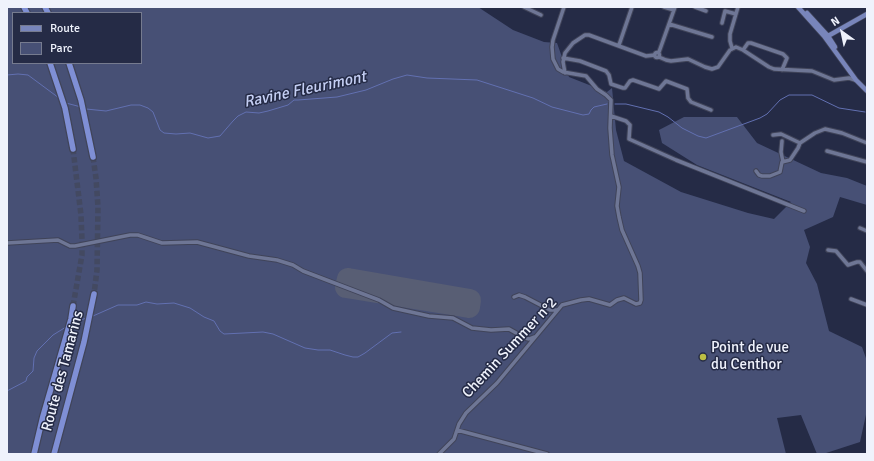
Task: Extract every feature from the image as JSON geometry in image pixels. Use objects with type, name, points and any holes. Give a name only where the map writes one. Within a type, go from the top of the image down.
[{"type":"highway","points":[[50,64],[60,91],[74,149]]},
{"type":"highway","points":[[69,64],[81,100],[93,157]]},
{"type":"highway","name":"Route des Tamarins","points":[[54,454],[84,342],[94,294]]},
{"type":"highway","name":"Route des Tamarins","points":[[34,454],[71,319],[73,306]]},
{"type":"main road","points":[[797,7],[828,36],[846,66]]},
{"type":"main road","points":[[797,7],[824,36],[856,80],[867,91]]},
{"type":"main road","points":[[828,36],[867,14]]},
{"type":"street","points":[[524,7],[541,15]]},
{"type":"street","points":[[557,7],[563,8],[553,40],[552,54],[555,64],[560,71],[565,73]]},
{"type":"street","points":[[618,45],[632,7]]},
{"type":"street","points":[[659,54],[674,8],[664,7]]},
{"type":"street","points":[[695,7],[706,11]]},
{"type":"street","points":[[732,48],[730,34],[738,7]]},
{"type":"street","points":[[722,23],[725,11],[736,14]]},
{"type":"street","points":[[669,24],[712,37]]},
{"type":"street","points":[[565,73],[563,65],[565,53],[573,43],[585,35],[618,45],[646,56],[655,55],[656,52],[666,60],[688,60],[705,68],[712,69],[718,67],[732,48]]},
{"type":"street","points":[[743,50],[748,43],[751,43],[783,54],[787,58],[782,70]]},
{"type":"street","points":[[732,48],[736,47],[743,50],[768,67],[782,70],[812,71],[834,80],[849,78],[856,80]]},
{"type":"street","points":[[563,58],[580,61],[606,71],[609,75],[611,84],[623,88],[625,88],[630,81],[633,80],[659,89],[666,82],[687,89],[688,98],[691,102],[711,110]]},
{"type":"street","points":[[842,80],[850,71]]},
{"type":"street","name":"Chemin Summer n°2","points":[[439,454],[452,442],[466,413],[497,383],[557,310],[564,304],[581,300],[595,300],[610,305],[617,300],[624,298],[636,304],[640,303],[641,300],[640,273],[622,230],[617,206],[619,187],[612,155],[610,128],[611,100],[597,89],[586,76],[565,73]]},
{"type":"street","points":[[611,116],[626,121],[630,125],[630,140],[804,211]]},
{"type":"street","points":[[783,162],[790,160],[800,143],[815,133],[825,129],[842,133],[867,143]]},
{"type":"street","points":[[773,136],[781,134],[800,143]]},
{"type":"street","points":[[756,170],[759,175],[770,176],[780,172],[783,162],[781,152],[782,141]]},
{"type":"street","points":[[827,151],[867,162]]},
{"type":"street","points":[[860,228],[867,230]]},
{"type":"street","points":[[7,243],[58,240],[70,246],[75,246],[130,235],[138,235],[162,243],[197,242],[249,256],[277,260],[331,281],[339,286],[378,300],[393,308],[429,316],[453,318],[472,328],[491,330],[509,329],[525,338],[529,339],[535,337]]},
{"type":"street","points":[[828,250],[836,251],[848,265],[860,262],[867,271]]},
{"type":"street","points":[[514,297],[520,295],[550,310],[557,310]]},
{"type":"street","points":[[851,299],[867,305]]},
{"type":"street","points":[[457,430],[547,454]]},
{"type":"green space","points":[[7,7],[478,7],[513,30],[544,42],[557,43],[569,77],[607,92],[612,88],[616,130],[624,161],[681,192],[748,213],[774,219],[791,202],[697,165],[662,143],[659,130],[684,117],[737,117],[757,143],[821,173],[847,178],[867,186],[867,205],[840,197],[833,217],[804,230],[810,247],[806,263],[817,284],[829,331],[862,347],[867,361],[867,410],[860,442],[823,454],[817,454],[801,415],[777,418],[786,454],[7,454]]},
{"type":"waterway","name":"Ravine Fleurimont","points":[[7,75],[28,75],[59,98]]},
{"type":"waterway","name":"Ravine Fleurimont","points":[[86,109],[106,111],[131,105],[140,105],[153,112],[160,130],[164,133],[190,133],[208,138],[220,136],[238,116],[246,112],[259,113],[268,111],[288,105],[294,100],[337,97],[366,90],[407,75],[427,78],[477,80],[533,98],[552,107],[583,115],[589,114],[594,107],[607,104]]},
{"type":"waterway","name":"Ravine Fleurimont","points":[[615,104],[626,104],[659,112],[682,128],[698,136],[706,138],[760,118],[767,114],[780,100],[789,95],[812,95],[839,108],[865,112]]},
{"type":"waterway","name":"Ravine Fleurimont","points":[[66,103],[81,107]]},
{"type":"waterway","points":[[93,316],[118,305],[137,305],[146,302],[157,304],[174,303],[190,308],[204,317],[214,321],[220,331],[224,334],[263,332],[273,334],[305,348],[330,350],[353,357],[358,357],[365,353],[392,333],[401,332]]},
{"type":"waterway","points":[[72,324],[86,318]]},
{"type":"waterway","points":[[7,391],[26,381],[27,377],[33,371],[34,358],[37,351],[53,335],[66,327]]},
{"type":"runway","points":[[348,279],[470,300],[469,307],[346,287],[348,279]]},
{"type":"tunnel","points":[[73,149],[81,215],[82,255],[73,306]]},
{"type":"tunnel","points":[[93,157],[98,207],[97,270],[94,294]]},
{"type":"place","name":"Point de vue du Centhor","points":[[703,357]]}]
